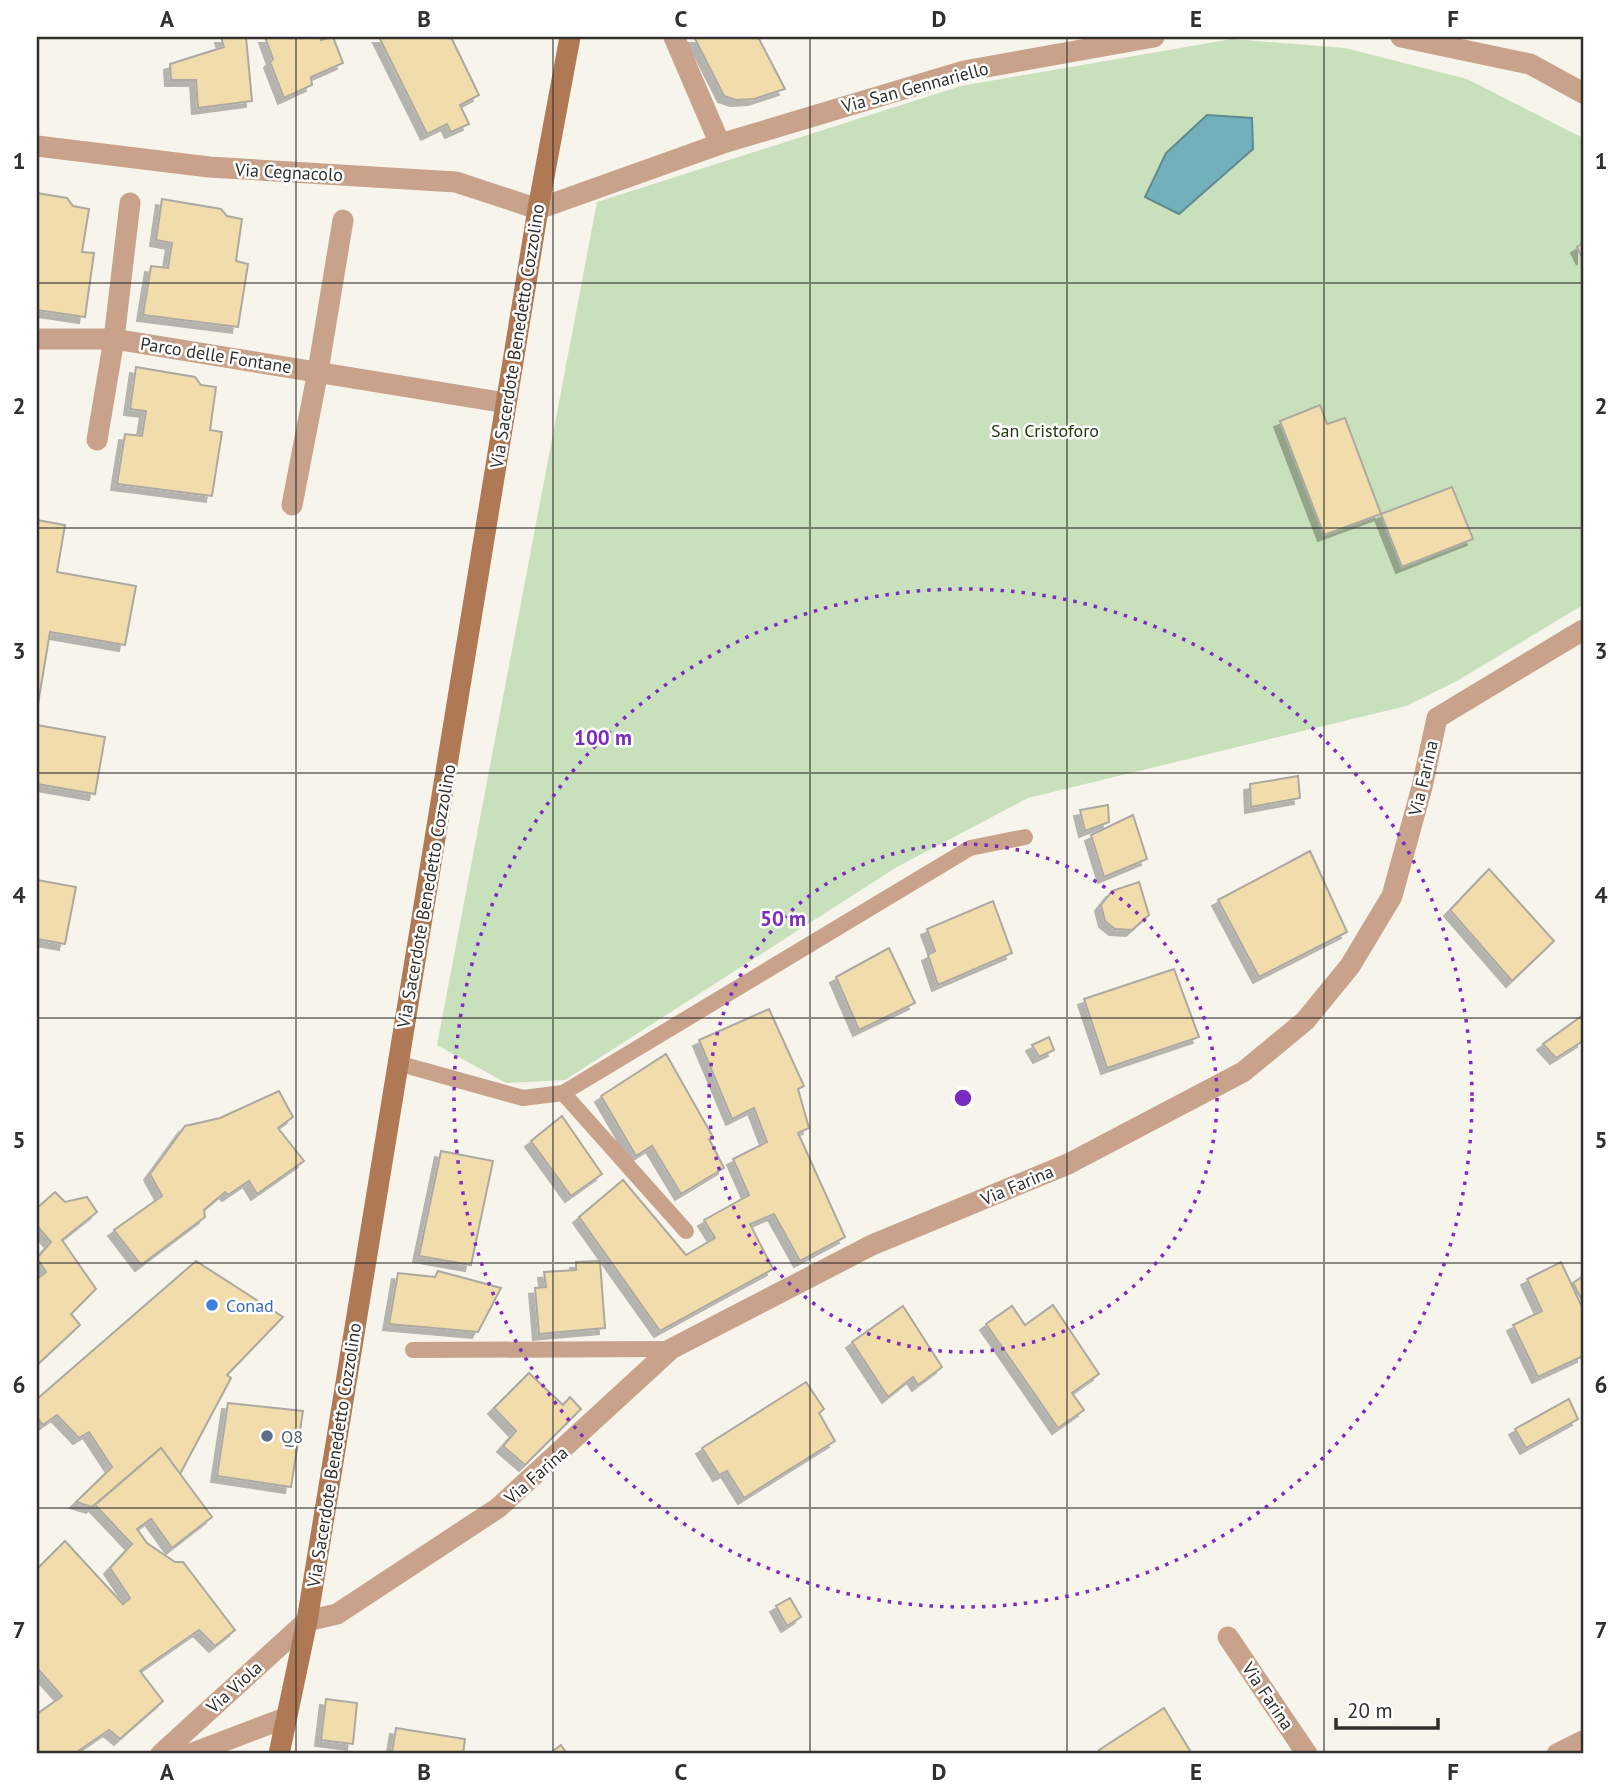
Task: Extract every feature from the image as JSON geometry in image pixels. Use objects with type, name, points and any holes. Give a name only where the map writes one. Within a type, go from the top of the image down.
[{"type":"main road","name":"Via Sacerdote Benedetto Cozzolino","points":[[279,1754],[307,1621],[537,209],[570,37]]},
{"type":"street","points":[[674,37],[720,144]]},
{"type":"street","name":"Via San Gennariello","points":[[537,209],[720,144],[964,71],[1154,37]]},
{"type":"street","points":[[1401,37],[1530,64],[1583,93]]},
{"type":"street","name":"Via Cegnacolo","points":[[37,146],[209,167],[456,181],[537,209]]},
{"type":"street","points":[[97,440],[114,339],[130,204]]},
{"type":"street","points":[[292,505],[318,372],[343,220]]},
{"type":"street","name":"Parco delle Fontane","points":[[37,339],[114,339],[506,403]]},
{"type":"street","name":"Via Farina","points":[[307,1621],[337,1614],[498,1508],[671,1349],[872,1245],[1068,1164],[1243,1072],[1305,1021],[1350,966],[1392,896],[1422,787],[1437,718],[1583,630]]},
{"type":"street","name":"Via Viola","points":[[161,1754],[307,1621]]},
{"type":"street","name":"Via Farina","points":[[1228,1637],[1307,1754]]},
{"type":"street","name":"Via Viola","points":[[190,1754],[285,1718]]},
{"type":"street","points":[[1557,1754],[1583,1741]]},
{"type":"lane","points":[[397,1063],[523,1098],[563,1093],[970,848],[1025,836]]},
{"type":"lane","points":[[563,1093],[686,1231]]},
{"type":"lane","points":[[412,1350],[671,1349]]},
{"type":"green space","name":"San Cristoforo","points":[[1232,39],[1345,48],[1467,79],[1583,138],[1583,605],[1457,681],[1406,706],[1028,798],[897,867],[565,1080],[506,1083],[437,1045],[597,202],[961,86]]},
{"type":"water","points":[[1207,115],[1252,118],[1253,149],[1179,214],[1145,197],[1166,153]]},
{"type":"building","points":[[221,37],[246,37],[252,101],[198,108],[196,80],[171,80],[170,64],[224,47]]},
{"type":"building","points":[[265,37],[320,37],[321,40],[333,37],[343,63],[311,77],[312,85],[284,98],[270,62],[273,59]]},
{"type":"building","points":[[379,37],[451,37],[479,95],[460,105],[469,124],[451,132],[447,124],[427,134]]},
{"type":"building","points":[[694,37],[758,37],[785,89],[754,99],[736,100],[724,96]]},
{"type":"building","points":[[37,193],[67,198],[73,206],[89,209],[82,252],[94,253],[85,317],[37,310]]},
{"type":"building","points":[[162,199],[221,209],[227,216],[242,219],[236,261],[248,264],[238,327],[143,315],[151,266],[168,268],[172,243],[156,240]]},
{"type":"building","points":[[1583,243],[1583,259],[1577,247]]},
{"type":"building","points":[[136,367],[195,377],[201,385],[216,387],[210,430],[222,432],[212,496],[117,484],[125,434],[142,436],[146,411],[130,409]]},
{"type":"building","points":[[1320,405],[1327,424],[1345,418],[1381,514],[1324,535],[1280,421]]},
{"type":"building","points":[[1452,487],[1473,539],[1402,567],[1381,514]]},
{"type":"building","points":[[37,520],[65,525],[57,572],[136,586],[125,645],[50,632],[37,710]]},
{"type":"building","points":[[37,725],[105,737],[95,794],[37,784]]},
{"type":"building","points":[[1298,776],[1300,798],[1251,807],[1250,784]]},
{"type":"building","points":[[1108,805],[1109,822],[1085,831],[1080,810]]},
{"type":"building","points":[[1133,815],[1147,859],[1104,877],[1091,835]]},
{"type":"building","points":[[1310,851],[1347,932],[1259,977],[1218,900]]},
{"type":"building","points":[[1489,869],[1554,941],[1512,981],[1450,910]]},
{"type":"building","points":[[37,880],[76,887],[65,944],[37,939]]},
{"type":"building","points":[[1139,882],[1149,915],[1132,930],[1115,929],[1105,921],[1101,905],[1112,891]]},
{"type":"building","points":[[993,901],[1012,953],[938,985],[928,955],[935,951],[927,929]]},
{"type":"building","points":[[889,948],[915,1003],[859,1030],[836,977]]},
{"type":"building","points":[[1174,969],[1199,1037],[1107,1068],[1084,999]]},
{"type":"building","points":[[769,1009],[804,1086],[798,1089],[809,1128],[798,1133],[845,1237],[800,1261],[774,1214],[750,1224],[773,1269],[660,1331],[579,1217],[623,1180],[686,1255],[715,1238],[704,1220],[749,1195],[733,1159],[767,1142],[754,1108],[732,1119],[699,1040]]},
{"type":"building","points":[[1583,1015],[1583,1041],[1556,1058],[1543,1044]]},
{"type":"building","points":[[1049,1037],[1054,1050],[1039,1057],[1032,1045]]},
{"type":"building","points":[[666,1054],[713,1137],[709,1139],[724,1168],[681,1194],[652,1146],[636,1156],[601,1096]]},
{"type":"building","points":[[279,1091],[293,1117],[278,1128],[304,1161],[257,1194],[249,1181],[228,1195],[225,1192],[204,1210],[205,1217],[141,1265],[114,1230],[162,1196],[150,1174],[185,1126],[220,1118]]},
{"type":"building","points":[[562,1116],[602,1174],[571,1196],[531,1141]]},
{"type":"building","points":[[441,1151],[493,1161],[471,1265],[419,1256]]},
{"type":"building","points":[[55,1192],[65,1202],[87,1197],[97,1212],[62,1240],[96,1289],[71,1314],[80,1325],[37,1365],[37,1279],[46,1272],[37,1258],[51,1242],[37,1226],[37,1208]]},
{"type":"building","points":[[196,1261],[283,1317],[227,1375],[231,1378],[180,1474],[161,1448],[92,1507],[76,1502],[112,1467],[89,1432],[79,1438],[57,1415],[43,1425],[37,1418],[37,1399]]},
{"type":"building","points":[[600,1261],[605,1328],[539,1334],[535,1288],[546,1287],[544,1272],[576,1270],[576,1262]]},
{"type":"building","points":[[1561,1262],[1583,1309],[1583,1356],[1538,1377],[1513,1325],[1542,1311],[1527,1279]]},
{"type":"building","points":[[438,1271],[501,1288],[478,1332],[389,1324],[398,1273],[435,1277]]},
{"type":"building","points":[[1583,1276],[1583,1302],[1573,1283]]},
{"type":"building","points":[[1053,1305],[1099,1374],[1072,1393],[1084,1410],[1058,1428],[986,1324],[1012,1306],[1025,1325]]},
{"type":"building","points":[[903,1306],[942,1367],[918,1385],[913,1377],[888,1397],[852,1342]]},
{"type":"building","points":[[529,1373],[563,1405],[570,1397],[581,1409],[525,1465],[503,1446],[516,1431],[494,1408]]},
{"type":"building","points":[[806,1382],[824,1409],[819,1413],[835,1441],[744,1498],[727,1471],[719,1475],[702,1448]]},
{"type":"building","points":[[1569,1399],[1578,1419],[1526,1448],[1515,1429]]},
{"type":"building","points":[[228,1403],[303,1411],[291,1487],[217,1476]]},
{"type":"building","points":[[161,1448],[212,1517],[172,1548],[151,1519],[137,1529],[147,1543],[175,1562],[183,1562],[235,1630],[215,1646],[199,1630],[140,1671],[163,1701],[120,1739],[109,1730],[74,1754],[37,1754],[37,1714],[62,1696],[37,1668],[37,1569],[65,1541],[123,1604],[130,1598],[110,1568],[132,1544],[95,1505]]},
{"type":"building","points":[[790,1598],[801,1617],[787,1626],[776,1606]]},
{"type":"building","points":[[326,1699],[357,1703],[353,1744],[321,1740]]},
{"type":"building","points":[[1164,1708],[1192,1754],[1102,1754],[1099,1750]]},
{"type":"building","points":[[396,1728],[465,1739],[463,1754],[392,1752]]},
{"type":"building","points":[[561,1745],[567,1754],[549,1754]]},
{"type":"place","name":"Conad","points":[[212,1305]]},
{"type":"place","name":"Q8","points":[[267,1436]]}]
